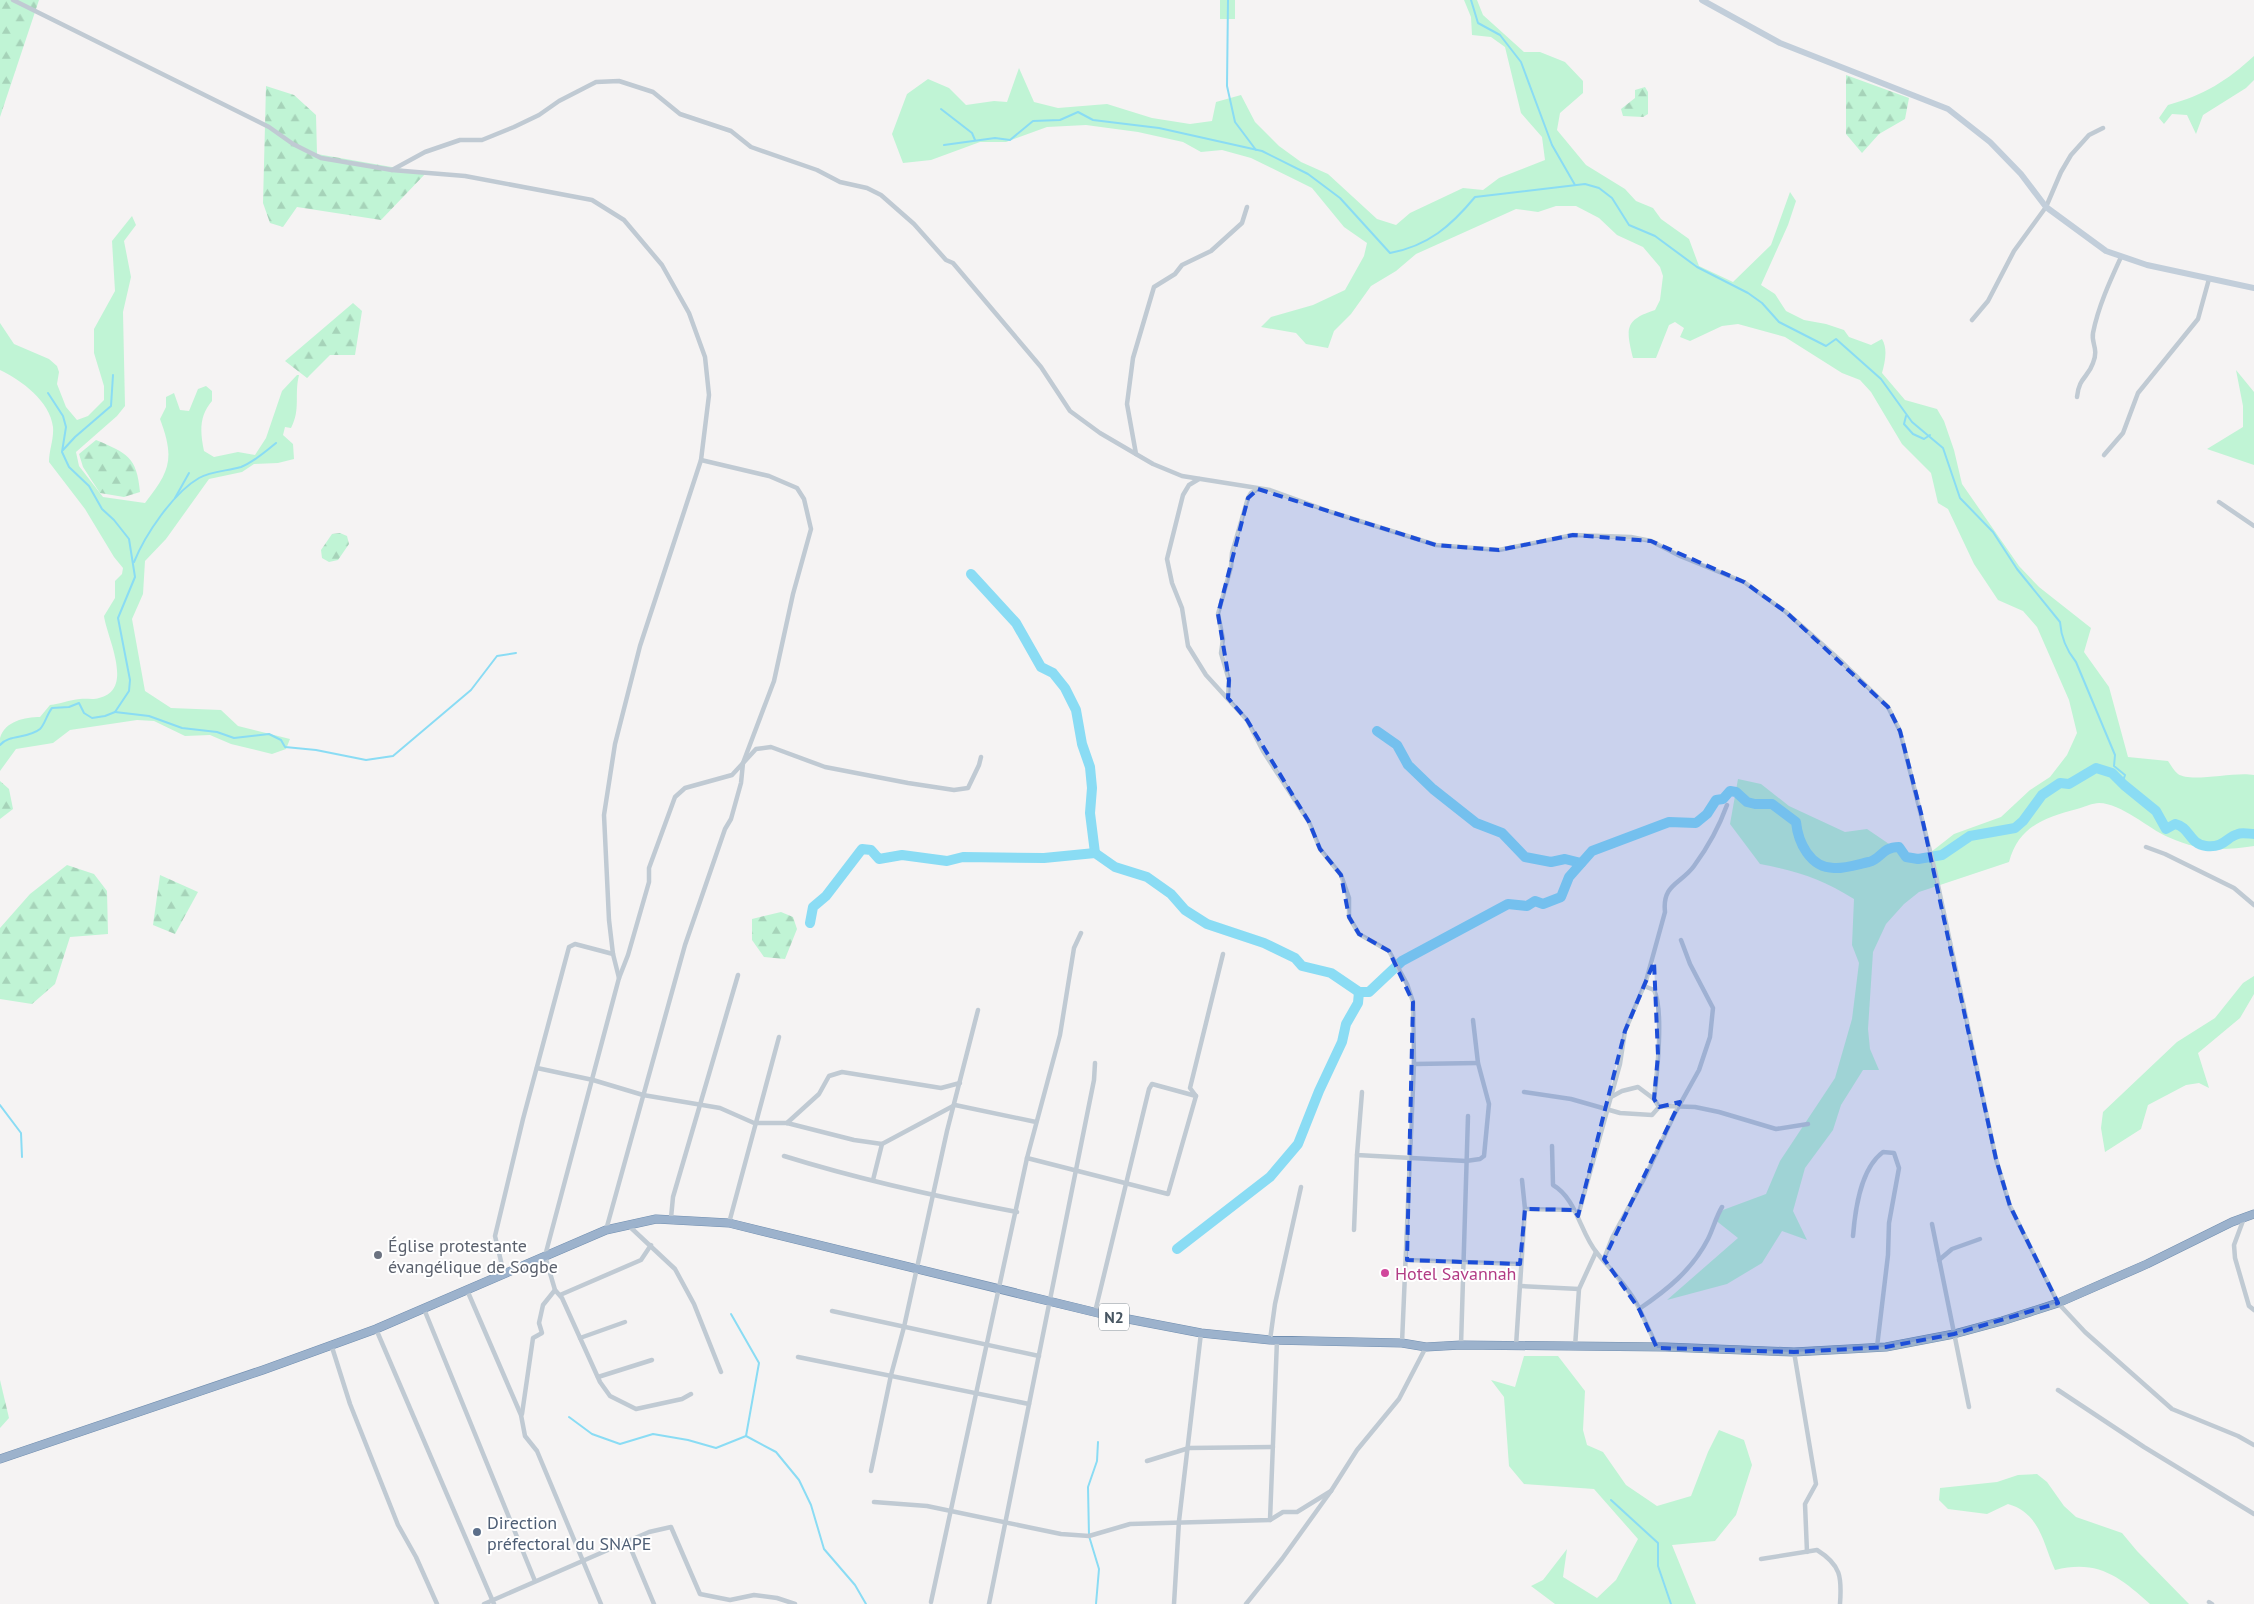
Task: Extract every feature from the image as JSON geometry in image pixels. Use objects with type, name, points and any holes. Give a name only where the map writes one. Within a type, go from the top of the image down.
[{"type":"highway","name":"N2","points":[[0,1459],[263,1370],[376,1329],[606,1230],[625,1224],[671,1218],[729,1223],[1095,1312],[1201,1333],[1274,1340],[1402,1343],[1426,1347],[1461,1345],[1794,1352],[1877,1348],[1954,1334],[2058,1303],[2118,1278],[2244,1217],[2254,1214]]},
{"type":"main road","points":[[1702,0],[1780,43],[1948,109],[1990,142],[2021,174],[2046,207],[2106,251],[2121,257],[2254,288]]},
{"type":"street","points":[[13,0],[269,127],[293,144],[321,158],[392,170],[465,176],[592,200],[624,220],[662,265],[689,313],[705,357],[709,395],[701,460],[640,646],[615,744],[604,815],[606,883],[613,954],[619,978]]},
{"type":"street","points":[[392,170],[425,152],[460,140],[482,140],[514,127],[539,115],[559,101],[596,82],[619,81],[653,92],[680,114],[730,131],[751,147],[817,170],[840,182],[867,188],[881,195],[914,224],[946,260],[954,263],[1041,367],[1070,411],[1100,433],[1153,464],[1182,476],[1230,482],[1270,490],[1331,512],[1436,545],[1499,550],[1573,535],[1631,537],[1651,541],[1680,556],[1744,582],[1786,612],[1888,707],[1900,731],[1932,860],[1996,1159],[2010,1206],[2058,1303],[2085,1332],[2172,1409],[2238,1436],[2254,1445]]},
{"type":"street","points":[[1972,320],[1988,301],[2014,251],[2046,207],[2061,172],[2072,155],[2088,135],[2103,128]]},
{"type":"street","points":[[1136,454],[1127,404],[1133,358],[1154,287],[1175,274],[1182,265],[1211,251],[1242,223],[1248,207]]},
{"type":"street","points":[[2077,397],[2078,384],[2093,365],[2097,349],[2092,336],[2095,324],[2104,295],[2121,257]]},
{"type":"street","points":[[2104,455],[2124,433],[2138,393],[2198,319],[2209,279]]},
{"type":"street","points":[[606,1230],[685,945],[731,819],[741,783],[743,762],[774,681],[793,594],[811,529],[804,499],[798,488],[769,476],[701,460]]},
{"type":"street","points":[[1200,479],[1189,484],[1183,495],[1167,560],[1172,583],[1182,608],[1188,646],[1206,675],[1247,720],[1263,751],[1309,822],[1320,849],[1341,874],[1348,898],[1349,917],[1359,934],[1389,951],[1414,1002],[1414,1064],[1402,1343]]},
{"type":"street","points":[[1228,698],[1229,680],[1221,653],[1222,639],[1218,614],[1231,567],[1232,553],[1248,498],[1251,493],[1258,489]]},
{"type":"street","points":[[2219,502],[2254,526]]},
{"type":"street","points":[[690,1394],[682,1399],[636,1410],[610,1396],[598,1377],[560,1295],[555,1290],[545,1256],[619,978],[628,955],[649,882],[649,868],[675,797],[685,788],[732,775],[756,749],[771,747],[825,767],[954,790],[968,788],[979,765],[980,757]]},
{"type":"street","points":[[1578,1216],[1611,1097],[1625,1032],[1644,986],[1665,912],[1664,900],[1673,884],[1693,868],[1717,831],[1727,805]]},
{"type":"street","points":[[2146,847],[2165,854],[2214,880],[2234,888],[2254,904]]},
{"type":"street","points":[[931,1602],[975,1394],[1017,1212],[1027,1158],[1060,1035],[1074,948],[1081,933]]},
{"type":"street","points":[[1604,1259],[1612,1238],[1699,1070],[1713,1023],[1713,1008],[1710,1000],[1690,964],[1681,940]]},
{"type":"street","points":[[504,1274],[495,1236],[569,947],[575,944],[613,954]]},
{"type":"street","points":[[1196,1096],[1190,1088],[1223,954]]},
{"type":"street","points":[[671,1218],[673,1197],[738,975]]},
{"type":"street","points":[[1644,986],[1654,990],[1658,1006],[1658,1074],[1654,1099]]},
{"type":"street","points":[[871,1471],[890,1375],[904,1327],[932,1196],[978,1010]]},
{"type":"street","points":[[1357,1155],[1466,1160],[1480,1159],[1484,1156],[1489,1104],[1478,1063],[1473,1020]]},
{"type":"street","points":[[729,1223],[754,1123],[779,1037]]},
{"type":"street","points":[[990,1604],[1039,1356],[1048,1301],[1094,1080],[1095,1063]]},
{"type":"street","points":[[1414,1064],[1478,1063]]},
{"type":"street","points":[[537,1068],[593,1080],[643,1095],[720,1108],[754,1123],[787,1123],[854,1140],[882,1144],[955,1105],[1036,1122]]},
{"type":"street","points":[[787,1123],[819,1094],[829,1076],[842,1072],[941,1088],[960,1083]]},
{"type":"street","points":[[1095,1312],[1125,1183],[1152,1084],[1196,1096]]},
{"type":"street","points":[[1611,1097],[1622,1091],[1638,1087],[1654,1099],[1659,1107]]},
{"type":"street","points":[[1354,1230],[1362,1092]]},
{"type":"street","points":[[1524,1092],[1571,1099],[1606,1110],[1647,1115],[1652,1115],[1659,1107],[1679,1106],[1719,1112],[1776,1129],[1808,1124]]},
{"type":"street","points":[[1027,1158],[1168,1194],[1196,1096]]},
{"type":"street","points":[[1461,1345],[1462,1262],[1468,1116]]},
{"type":"street","points":[[874,1180],[882,1144]]},
{"type":"street","points":[[1552,1146],[1553,1185],[1558,1188],[1578,1216],[1596,1252],[1604,1259],[1639,1308],[1657,1348]]},
{"type":"street","points":[[1853,1236],[1856,1202],[1874,1160],[1883,1152],[1894,1153],[1899,1168],[1889,1223],[1888,1255],[1877,1348]]},
{"type":"street","points":[[784,1156],[836,1172],[932,1196],[1017,1212]]},
{"type":"street","points":[[1516,1346],[1525,1209],[1522,1180]]},
{"type":"street","points":[[1270,1520],[1273,1447],[1274,1304],[1301,1188]]},
{"type":"street","points":[[1639,1308],[1664,1292],[1695,1261],[1722,1207]]},
{"type":"street","points":[[1525,1209],[1574,1210]]},
{"type":"street","points":[[2244,1217],[2234,1245],[2235,1258],[2249,1306],[2254,1310]]},
{"type":"street","points":[[625,1224],[651,1245],[675,1269],[694,1304],[721,1372]]},
{"type":"street","points":[[1932,1224],[1969,1407]]},
{"type":"street","points":[[1940,1260],[1952,1249],[1980,1240]]},
{"type":"street","points":[[560,1295],[641,1260],[651,1245]]},
{"type":"street","points":[[1575,1347],[1579,1289],[1596,1252]]},
{"type":"street","points":[[1407,1260],[1520,1264]]},
{"type":"street","points":[[1520,1286],[1579,1289]]},
{"type":"street","points":[[467,1290],[521,1415],[525,1436],[537,1451],[601,1604]]},
{"type":"street","points":[[521,1415],[533,1338],[542,1333],[539,1323],[543,1305],[555,1290]]},
{"type":"street","points":[[424,1309],[535,1582]]},
{"type":"street","points":[[832,1311],[1039,1356]]},
{"type":"street","points":[[580,1338],[625,1322]]},
{"type":"street","points":[[376,1329],[493,1602]]},
{"type":"street","points":[[1174,1604],[1179,1521],[1190,1448],[1201,1333]]},
{"type":"street","points":[[331,1344],[350,1404],[398,1525],[416,1557],[437,1604]]},
{"type":"street","points":[[1246,1604],[1282,1559],[1331,1491],[1357,1450],[1399,1398],[1426,1347]]},
{"type":"street","points":[[1794,1352],[1816,1484],[1805,1504],[1807,1552]]},
{"type":"street","points":[[798,1357],[1029,1404]]},
{"type":"street","points":[[598,1377],[652,1360]]},
{"type":"street","points":[[2058,1390],[2144,1448],[2254,1514]]},
{"type":"street","points":[[1147,1461],[1190,1448],[1273,1447]]},
{"type":"street","points":[[874,1502],[927,1506],[1061,1534],[1089,1536],[1130,1524],[1179,1521],[1270,1520],[1283,1512],[1297,1512],[1331,1491]]},
{"type":"street","points":[[484,1604],[493,1602],[649,1532],[671,1527],[700,1594],[730,1600],[754,1595],[777,1598],[795,1604]]},
{"type":"street","points":[[628,1542],[654,1604]]},
{"type":"street","points":[[1761,1560],[1817,1550],[1833,1560],[1842,1583],[1840,1604]]},
{"type":"highlighted area","points":[[1258,489],[1436,545],[1499,550],[1573,535],[1651,541],[1744,582],[1786,612],[1888,707],[1900,731],[1921,813],[1996,1159],[2010,1206],[2058,1303],[1954,1334],[1886,1347],[1794,1352],[1657,1348],[1639,1309],[1604,1259],[1680,1102],[1659,1107],[1654,1099],[1658,1055],[1654,962],[1625,1031],[1578,1216],[1574,1210],[1525,1209],[1520,1264],[1407,1260],[1413,1002],[1389,951],[1359,934],[1349,917],[1341,875],[1320,849],[1309,822],[1247,720],[1228,698],[1229,680],[1218,614],[1248,498]]},
{"type":"green space","points":[[0,0],[39,0],[0,117]]},
{"type":"green space","points":[[1220,0],[1235,0],[1235,19],[1220,19]]},
{"type":"green space","points":[[1464,0],[1477,0],[1483,15],[1524,52],[1540,52],[1565,62],[1583,81],[1583,93],[1560,113],[1557,130],[1586,165],[1625,189],[1636,201],[1653,208],[1661,219],[1689,239],[1699,266],[1733,282],[1771,245],[1790,192],[1796,201],[1788,225],[1761,285],[1775,294],[1786,311],[1804,320],[1844,330],[1849,337],[1871,345],[1882,339],[1885,360],[1882,373],[1905,400],[1937,409],[1944,421],[1954,450],[1962,484],[2019,566],[2039,587],[2091,628],[2084,652],[2109,687],[2128,757],[2168,761],[2178,774],[2184,776],[2254,775],[2254,846],[2210,849],[2179,842],[2116,807],[2097,803],[2054,816],[2034,825],[2019,840],[2009,862],[1919,892],[1904,904],[1886,924],[1873,952],[1868,1029],[1870,1049],[1879,1070],[1863,1070],[1841,1105],[1833,1130],[1805,1168],[1793,1211],[1807,1240],[1782,1231],[1762,1263],[1727,1284],[1667,1300],[1738,1238],[1714,1219],[1723,1210],[1766,1194],[1780,1161],[1835,1078],[1852,1019],[1859,963],[1852,945],[1854,899],[1831,886],[1809,877],[1760,864],[1730,824],[1738,779],[1761,784],[1789,806],[1845,832],[1867,829],[1917,863],[1954,834],[2001,817],[2030,790],[2050,777],[2067,755],[2077,733],[2069,700],[2037,627],[2023,611],[1998,600],[1974,564],[1948,509],[1938,503],[1931,473],[1902,444],[1871,392],[1860,380],[1842,373],[1785,337],[1738,324],[1722,326],[1690,341],[1680,337],[1684,328],[1675,322],[1669,325],[1656,358],[1633,358],[1629,340],[1630,327],[1638,318],[1655,310],[1660,300],[1663,276],[1660,267],[1643,247],[1617,235],[1599,218],[1576,206],[1556,206],[1538,212],[1516,209],[1416,254],[1396,271],[1371,286],[1351,314],[1334,331],[1328,348],[1306,344],[1296,333],[1261,327],[1271,317],[1313,305],[1345,290],[1364,256],[1367,243],[1344,227],[1312,188],[1251,158],[1222,150],[1201,152],[1183,142],[1138,132],[1086,125],[1047,127],[1006,142],[980,142],[931,160],[903,163],[892,134],[907,94],[928,79],[949,88],[966,105],[994,101],[1007,102],[1019,68],[1034,102],[1058,108],[1107,104],[1152,118],[1190,124],[1212,121],[1216,102],[1241,95],[1255,122],[1279,146],[1301,162],[1328,174],[1377,219],[1396,225],[1410,213],[1463,188],[1483,190],[1499,178],[1545,160],[1542,137],[1521,113],[1505,47],[1491,37],[1472,35],[1471,17]]},
{"type":"green space","points":[[2254,56],[2254,80],[2246,88],[2203,115],[2196,134],[2187,115],[2172,114],[2164,124],[2159,118],[2168,105],[2204,92],[2234,73]]},
{"type":"green space","points":[[1846,75],[1909,98],[1905,119],[1879,134],[1862,153],[1846,134]]},
{"type":"green space","points":[[266,86],[294,95],[316,115],[317,154],[426,173],[381,220],[297,207],[283,227],[270,223],[263,203]]},
{"type":"green space","points":[[1645,87],[1648,92],[1648,114],[1643,117],[1623,116],[1621,109],[1635,98],[1635,90]]},
{"type":"green space","points":[[132,216],[136,225],[124,241],[131,277],[123,312],[125,406],[117,416],[76,452],[79,466],[103,497],[145,503],[160,482],[168,464],[168,444],[160,419],[166,407],[166,397],[174,393],[180,410],[189,411],[198,389],[206,386],[212,391],[212,401],[205,412],[202,424],[204,451],[214,457],[238,452],[255,455],[266,438],[282,391],[299,375],[296,415],[291,428],[285,427],[283,435],[293,444],[294,459],[278,463],[254,464],[242,472],[209,479],[166,539],[145,561],[143,594],[132,619],[145,691],[171,708],[221,710],[238,726],[290,739],[286,749],[272,754],[231,744],[210,735],[185,736],[154,721],[137,720],[70,730],[53,743],[16,749],[0,771],[0,738],[11,724],[22,719],[40,717],[50,705],[99,698],[110,693],[115,685],[117,674],[116,662],[104,616],[115,598],[115,581],[122,574],[123,568],[114,557],[85,509],[49,462],[53,436],[51,417],[33,392],[17,379],[0,370],[0,323],[14,344],[49,359],[57,366],[59,372],[57,384],[66,407],[77,420],[88,416],[104,400],[104,386],[94,353],[94,329],[115,291],[112,241]]},
{"type":"green space","points":[[353,303],[362,311],[355,355],[330,355],[307,378],[285,361]]},
{"type":"green space","points":[[2236,370],[2254,392],[2254,465],[2207,449],[2243,427],[2243,406]]},
{"type":"green space","points":[[96,440],[116,449],[128,458],[136,471],[140,492],[124,497],[100,493],[83,467],[79,454]]},
{"type":"green space","points":[[340,533],[347,536],[349,544],[338,560],[329,562],[322,558],[321,550],[332,534]]},
{"type":"green space","points":[[0,781],[9,789],[13,809],[0,819]]},
{"type":"green space","points":[[67,865],[94,874],[107,891],[108,934],[70,937],[55,984],[32,1004],[0,999],[0,928],[30,894]]},
{"type":"green space","points":[[160,875],[198,892],[175,934],[153,925]]},
{"type":"green space","points":[[781,912],[793,917],[797,929],[785,959],[764,957],[752,940],[752,919]]},
{"type":"green space","points":[[2254,976],[2254,994],[2240,1018],[2198,1053],[2209,1088],[2199,1083],[2186,1085],[2148,1105],[2141,1129],[2105,1152],[2101,1128],[2103,1112],[2177,1042],[2215,1018],[2243,983]]},
{"type":"green space","points":[[1524,1356],[1558,1356],[1585,1391],[1583,1430],[1587,1445],[1603,1452],[1626,1485],[1657,1506],[1691,1496],[1708,1452],[1719,1430],[1744,1440],[1752,1465],[1736,1515],[1715,1541],[1672,1545],[1696,1604],[1555,1604],[1531,1586],[1543,1580],[1567,1549],[1563,1577],[1597,1598],[1616,1580],[1638,1539],[1594,1489],[1524,1484],[1509,1466],[1504,1397],[1491,1380],[1515,1387]]},
{"type":"green space","points":[[0,1380],[9,1418],[0,1428]]},
{"type":"green space","points":[[2037,1474],[2047,1482],[2064,1506],[2076,1517],[2122,1533],[2189,1604],[2150,1604],[2118,1578],[2096,1569],[2070,1567],[2055,1570],[2039,1530],[2027,1514],[2019,1508],[2008,1504],[1987,1514],[1948,1509],[1939,1500],[1940,1488],[1997,1482],[2018,1475]]},
{"type":"waterway","points":[[1228,0],[1227,86],[1235,122],[1256,150]]},
{"type":"waterway","points":[[1471,0],[1478,23],[1500,35],[1521,62],[1552,145],[1575,185]]},
{"type":"waterway","points":[[941,109],[972,133],[975,140]]},
{"type":"waterway","points":[[944,145],[995,138],[1010,140],[1033,121],[1060,120],[1078,112],[1093,120],[1159,128],[1262,151],[1308,174],[1340,198],[1390,253],[1404,250],[1438,233],[1448,226],[1475,197],[1585,184],[1599,188],[1612,198],[1629,225],[1655,236],[1697,267],[1748,293],[1762,303],[1779,322],[1826,346],[1836,339],[1881,379],[1912,422],[1943,448],[1960,498],[1993,532],[2017,569],[2060,622],[2065,643],[2076,662],[2115,755],[2114,766],[2125,775],[2122,784]]},
{"type":"waterway","points":[[63,450],[111,406],[113,375]]},
{"type":"waterway","points":[[0,745],[8,739],[30,734],[40,729],[52,708],[69,707],[79,703],[84,713],[92,718],[105,716],[115,712],[129,691],[130,680],[118,618],[135,577],[129,539],[114,520],[102,509],[89,486],[69,467],[62,452],[66,427],[63,416],[48,393]]},
{"type":"waterway","points":[[1906,416],[1904,424],[1913,434],[1924,439],[1930,435]]},
{"type":"waterway","points":[[134,562],[145,540],[161,516],[189,485],[209,474],[246,465],[276,443]]},
{"type":"waterway","points":[[175,498],[189,473]]},
{"type":"waterway","points":[[971,574],[1016,623],[1041,667],[1053,673],[1065,688],[1076,710],[1082,744],[1090,767],[1092,788],[1090,813],[1095,853]]},
{"type":"waterway","points":[[115,712],[149,716],[182,728],[217,732],[234,738],[269,734],[281,740],[285,747],[316,750],[366,760],[393,756],[471,690],[497,656],[516,653]]},
{"type":"waterway","points":[[1377,731],[1397,745],[1408,765],[1433,789],[1476,823],[1502,833],[1525,857],[1551,862],[1565,859],[1581,863]]},
{"type":"waterway","points":[[810,923],[813,907],[826,896],[862,849],[871,850],[879,859],[902,855],[947,861],[963,857],[1044,858],[1095,853],[1115,867],[1147,877],[1171,894],[1185,910],[1207,924],[1264,943],[1295,958],[1302,966],[1331,973],[1359,992],[1369,992],[1402,961],[1508,904],[1527,906],[1535,901],[1543,904],[1561,897],[1569,877],[1592,851],[1669,822],[1696,823],[1707,814],[1716,800],[1723,799],[1730,791],[1736,792],[1747,802],[1772,804],[1796,822],[1799,838],[1812,859],[1818,864],[1834,868],[1869,862],[1885,851],[1899,847],[1906,857],[1918,859],[1942,855],[1970,836],[2015,828],[2023,821],[2042,795],[2060,783],[2069,784],[2096,768],[2112,773],[2156,811],[2166,829],[2175,824],[2180,826],[2200,845],[2212,846],[2221,844],[2240,833],[2254,834]]},
{"type":"waterway","points":[[1177,1249],[1270,1177],[1298,1144],[1319,1091],[1342,1042],[1346,1024],[1358,1003],[1359,992]]},
{"type":"waterway","points":[[0,1105],[21,1133],[22,1157]]},
{"type":"waterway","points":[[731,1314],[759,1363],[746,1436]]},
{"type":"waterway","points":[[569,1417],[592,1434],[620,1444],[653,1434],[688,1440],[716,1448],[746,1436],[776,1452],[799,1480],[811,1505],[824,1549],[855,1585],[866,1604]]},
{"type":"waterway","points":[[1096,1604],[1099,1569],[1089,1536],[1088,1487],[1097,1461],[1098,1442]]},
{"type":"waterway","points":[[1611,1500],[1658,1543],[1658,1566],[1671,1604]]},
{"type":"place","name":"Église protestante évangélique de Sogbe","points":[[378,1255]]},
{"type":"place","name":"Hotel Savannah","points":[[1385,1273]]},
{"type":"place","name":"Direction préfectoral du SNAPE","points":[[477,1532]]}]
